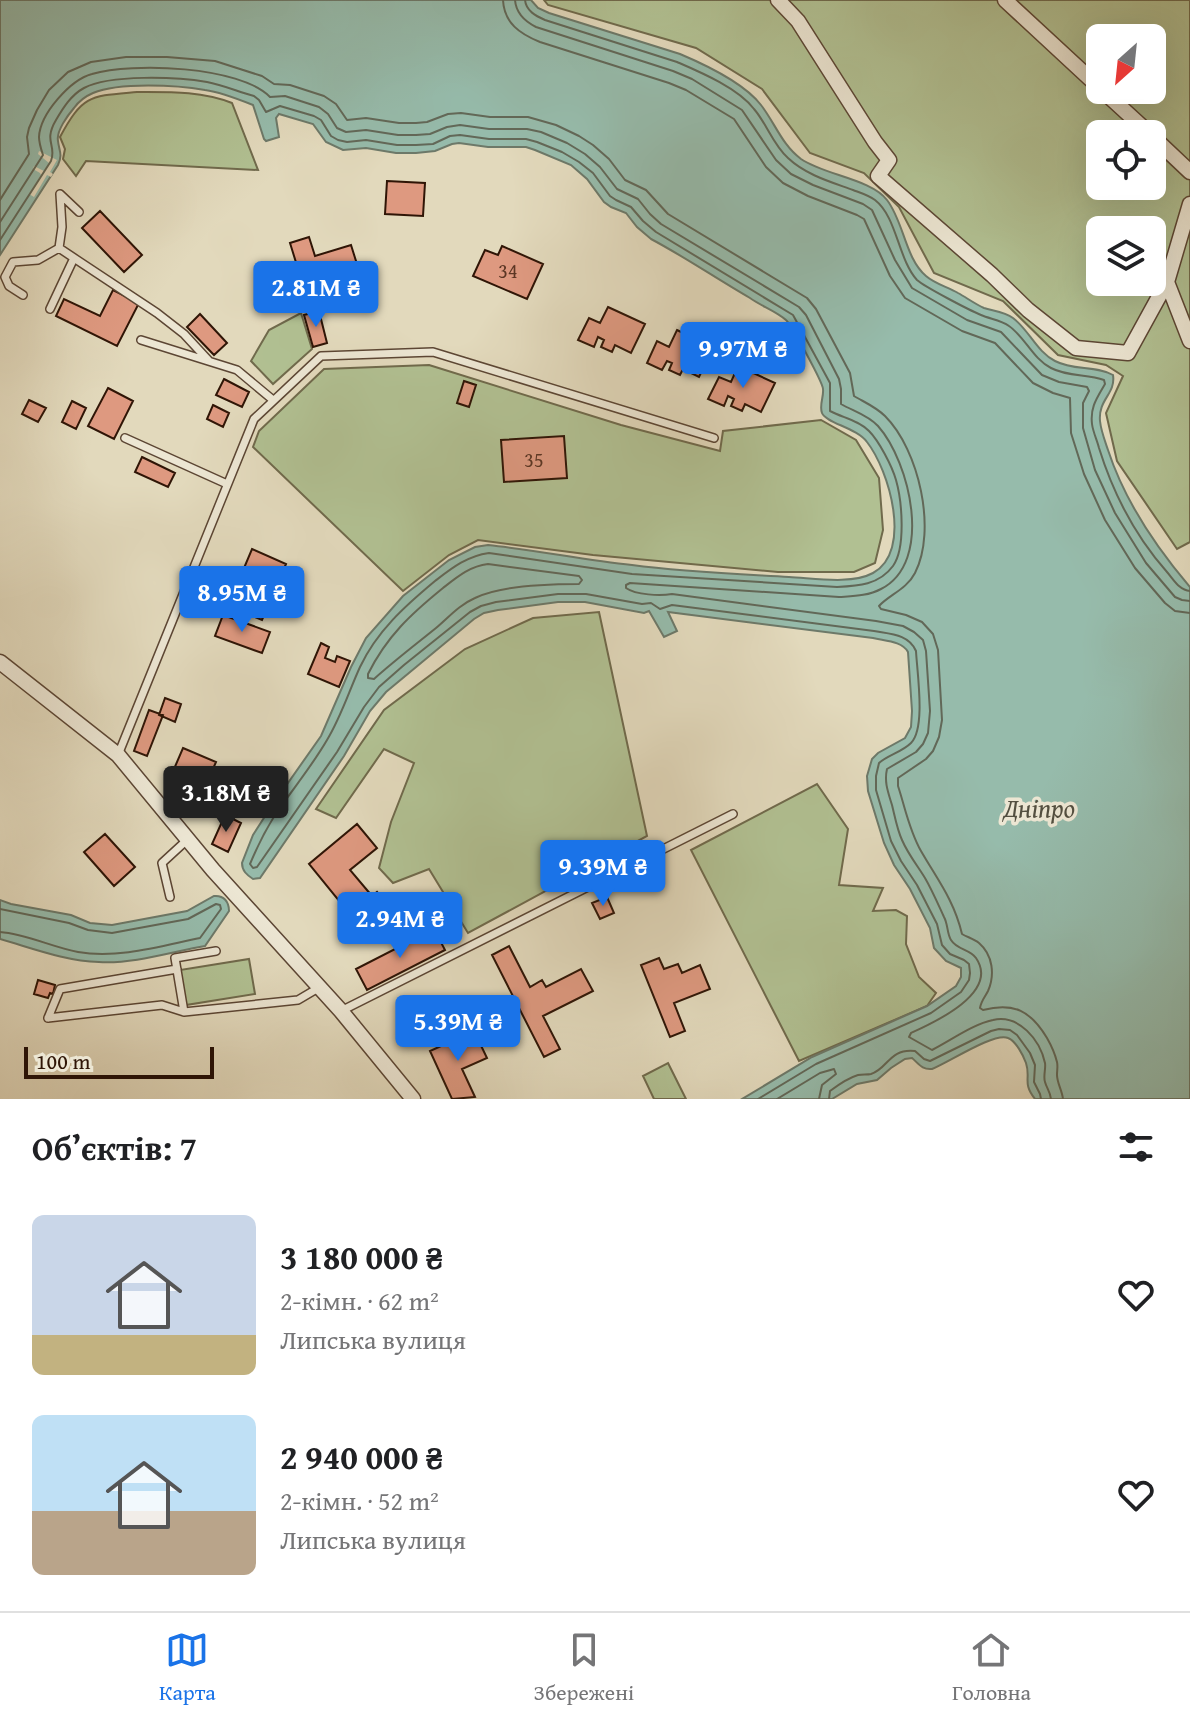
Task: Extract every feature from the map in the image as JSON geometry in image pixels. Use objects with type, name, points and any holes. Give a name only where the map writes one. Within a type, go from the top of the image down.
[{"type":"street","points":[[778,0],[798,21],[889,160],[878,176],[1028,310],[1076,348],[1128,353],[1167,282],[1190,204]]},
{"type":"street","points":[[1005,0],[1086,75]]},
{"type":"street","points":[[1117,104],[1135,120]]},
{"type":"street","points":[[1166,149],[1190,172]]},
{"type":"street","points":[[1167,282],[1190,341]]},
{"type":"street","points":[[0,662],[118,755],[187,840],[341,1011],[413,1099]]},
{"type":"lane","points":[[59,248],[62,227],[60,194],[79,212]]},
{"type":"lane","points":[[59,248],[157,313],[184,334],[209,361]]},
{"type":"lane","points":[[23,295],[9,286],[5,277],[13,262],[38,260],[59,248]]},
{"type":"lane","points":[[50,309],[74,258]]},
{"type":"lane","points":[[141,340],[237,370],[273,400]]},
{"type":"lane","points":[[118,755],[254,419],[321,356],[433,352],[714,438]]},
{"type":"lane","points":[[125,438],[227,484]]},
{"type":"lane","points":[[341,1011],[733,814]]},
{"type":"lane","points":[[170,897],[162,863],[187,840]]},
{"type":"lane","points":[[184,1012],[175,958],[216,951]]},
{"type":"lane","points":[[177,969],[60,989],[48,1018],[162,1005],[184,1012],[298,1000],[320,987]]},
{"type":"shaded area","points":[[544,0],[1190,0],[1190,542],[1177,549],[1117,461],[1106,413],[1123,376],[1106,365],[1058,355],[1003,301],[934,273],[899,207],[864,173],[810,153],[762,89],[696,48],[548,5]]},
{"type":"shaded area","points":[[137,92],[197,94],[232,103],[258,170],[86,161],[76,176],[63,159],[65,149],[60,137],[75,112],[98,97]]},
{"type":"shaded area","points":[[301,313],[312,349],[273,384],[251,361],[269,330]]},
{"type":"shaded area","points":[[429,365],[621,425],[720,451],[723,431],[821,420],[856,440],[879,478],[883,530],[875,563],[854,572],[778,572],[593,555],[478,540],[449,555],[403,591],[253,447],[259,431],[324,369]]},
{"type":"shaded area","points":[[599,612],[647,836],[468,933],[429,869],[393,883],[379,868],[391,822],[414,763],[384,749],[336,818],[316,809],[384,710],[465,649],[533,618]]},
{"type":"shaded area","points":[[817,784],[848,829],[839,885],[883,888],[873,911],[896,910],[907,916],[906,944],[919,977],[936,993],[927,1006],[799,1061],[691,850]]},
{"type":"shaded area","points":[[249,959],[255,994],[186,1005],[180,970]]},
{"type":"shaded area","points":[[668,1063],[686,1099],[654,1099],[643,1076]]},
{"type":"water","name":"Дніпро","points":[[0,0],[531,0],[549,13],[680,54],[735,82],[761,105],[784,141],[801,159],[870,187],[887,200],[913,260],[930,279],[984,308],[1013,318],[1055,361],[1113,375],[1112,387],[1100,413],[1108,450],[1123,488],[1142,523],[1190,587],[1190,1099],[1035,1099],[1029,1089],[1026,1063],[1021,1052],[1011,1040],[1001,1037],[932,1069],[923,1068],[912,1058],[905,1059],[877,1080],[857,1084],[832,1099],[742,1099],[812,1057],[927,1006],[956,986],[961,977],[961,968],[946,961],[934,948],[930,928],[884,843],[868,791],[867,776],[872,759],[905,738],[911,727],[908,652],[893,642],[668,612],[677,631],[664,637],[649,611],[644,613],[585,602],[558,602],[484,613],[386,692],[370,711],[344,756],[260,878],[253,879],[247,874],[242,863],[253,835],[321,736],[366,638],[403,596],[449,560],[475,547],[488,545],[671,569],[854,579],[873,573],[885,562],[892,547],[893,510],[889,490],[883,471],[867,442],[822,413],[822,384],[786,320],[651,239],[626,213],[604,202],[587,179],[571,165],[526,147],[459,143],[416,153],[366,148],[343,150],[326,142],[313,124],[279,114],[276,118],[279,137],[266,141],[253,105],[229,96],[164,86],[118,87],[93,93],[83,99],[66,119],[58,137],[58,165],[0,255]]},
{"type":"water","points":[[214,896],[225,900],[229,911],[205,946],[152,957],[112,962],[86,961],[0,939],[0,900],[71,915],[90,923],[112,925],[187,911]]},
{"type":"pier","points":[[39,151],[57,160],[50,172],[53,174],[51,177],[47,175],[34,197],[29,194],[41,175],[33,169],[34,166],[44,171],[49,163],[38,154]]},
{"type":"building","points":[[387,181],[425,183],[423,216],[385,214]]},
{"type":"building","points":[[100,211],[142,255],[124,272],[82,228]]},
{"type":"building","points":[[309,237],[315,256],[351,245],[361,277],[317,292],[314,281],[303,285],[290,243]]},
{"type":"building","points":[[502,246],[543,264],[527,299],[473,276],[485,250],[498,255]]},
{"type":"building","points":[[113,290],[139,303],[117,346],[56,316],[64,299],[100,316]]},
{"type":"building","points":[[608,307],[645,324],[631,353],[615,345],[612,352],[601,347],[604,340],[598,337],[594,347],[578,340],[589,318],[600,323]]},
{"type":"building","points":[[319,311],[327,343],[313,347],[304,315]]},
{"type":"building","points":[[200,314],[227,343],[214,355],[187,327]]},
{"type":"building","points":[[677,330],[713,348],[699,377],[683,369],[680,375],[669,370],[672,363],[667,361],[662,370],[647,363],[657,341],[669,347]]},
{"type":"building","points":[[738,366],[775,383],[761,412],[745,404],[742,411],[731,406],[734,399],[728,396],[724,406],[708,399],[719,377],[731,382]]},
{"type":"building","points":[[224,379],[249,392],[242,407],[216,395]]},
{"type":"building","points":[[464,381],[476,385],[469,407],[457,403]]},
{"type":"building","points":[[108,388],[133,401],[114,439],[88,426]]},
{"type":"building","points":[[29,400],[46,408],[38,422],[22,414]]},
{"type":"building","points":[[72,401],[86,408],[76,429],[62,422]]},
{"type":"building","points":[[213,405],[229,413],[223,427],[207,419]]},
{"type":"building","points":[[564,436],[567,478],[504,482],[501,440]]},
{"type":"building","points":[[142,457],[175,473],[168,487],[135,472]]},
{"type":"building","points":[[252,549],[286,564],[262,620],[228,606]]},
{"type":"building","points":[[223,615],[270,632],[262,653],[215,636]]},
{"type":"building","points":[[321,643],[329,647],[325,658],[335,662],[337,656],[350,661],[339,687],[308,674]]},
{"type":"building","points":[[165,698],[181,704],[175,722],[159,715]]},
{"type":"building","points":[[149,710],[163,715],[147,756],[134,751]]},
{"type":"building","points":[[183,748],[216,762],[208,780],[224,787],[217,804],[168,783]]},
{"type":"building","points":[[225,815],[241,823],[228,852],[212,844]]},
{"type":"building","points":[[357,824],[377,848],[350,870],[372,896],[377,892],[396,914],[363,941],[340,912],[345,908],[309,864]]},
{"type":"building","points":[[105,834],[135,867],[114,886],[84,852]]},
{"type":"building","points":[[607,897],[614,913],[600,919],[592,903]]},
{"type":"building","points":[[434,929],[445,950],[367,990],[356,969]]},
{"type":"building","points":[[509,946],[530,987],[542,980],[546,987],[581,969],[593,991],[543,1016],[560,1049],[544,1057],[492,955]]},
{"type":"building","points":[[659,958],[664,969],[678,964],[682,973],[700,965],[710,989],[674,1003],[685,1031],[670,1037],[641,965]]},
{"type":"building","points":[[38,980],[55,985],[53,994],[50,993],[48,998],[34,994]]},
{"type":"building","points":[[474,1031],[487,1058],[462,1069],[475,1097],[452,1099],[430,1051]]}]
